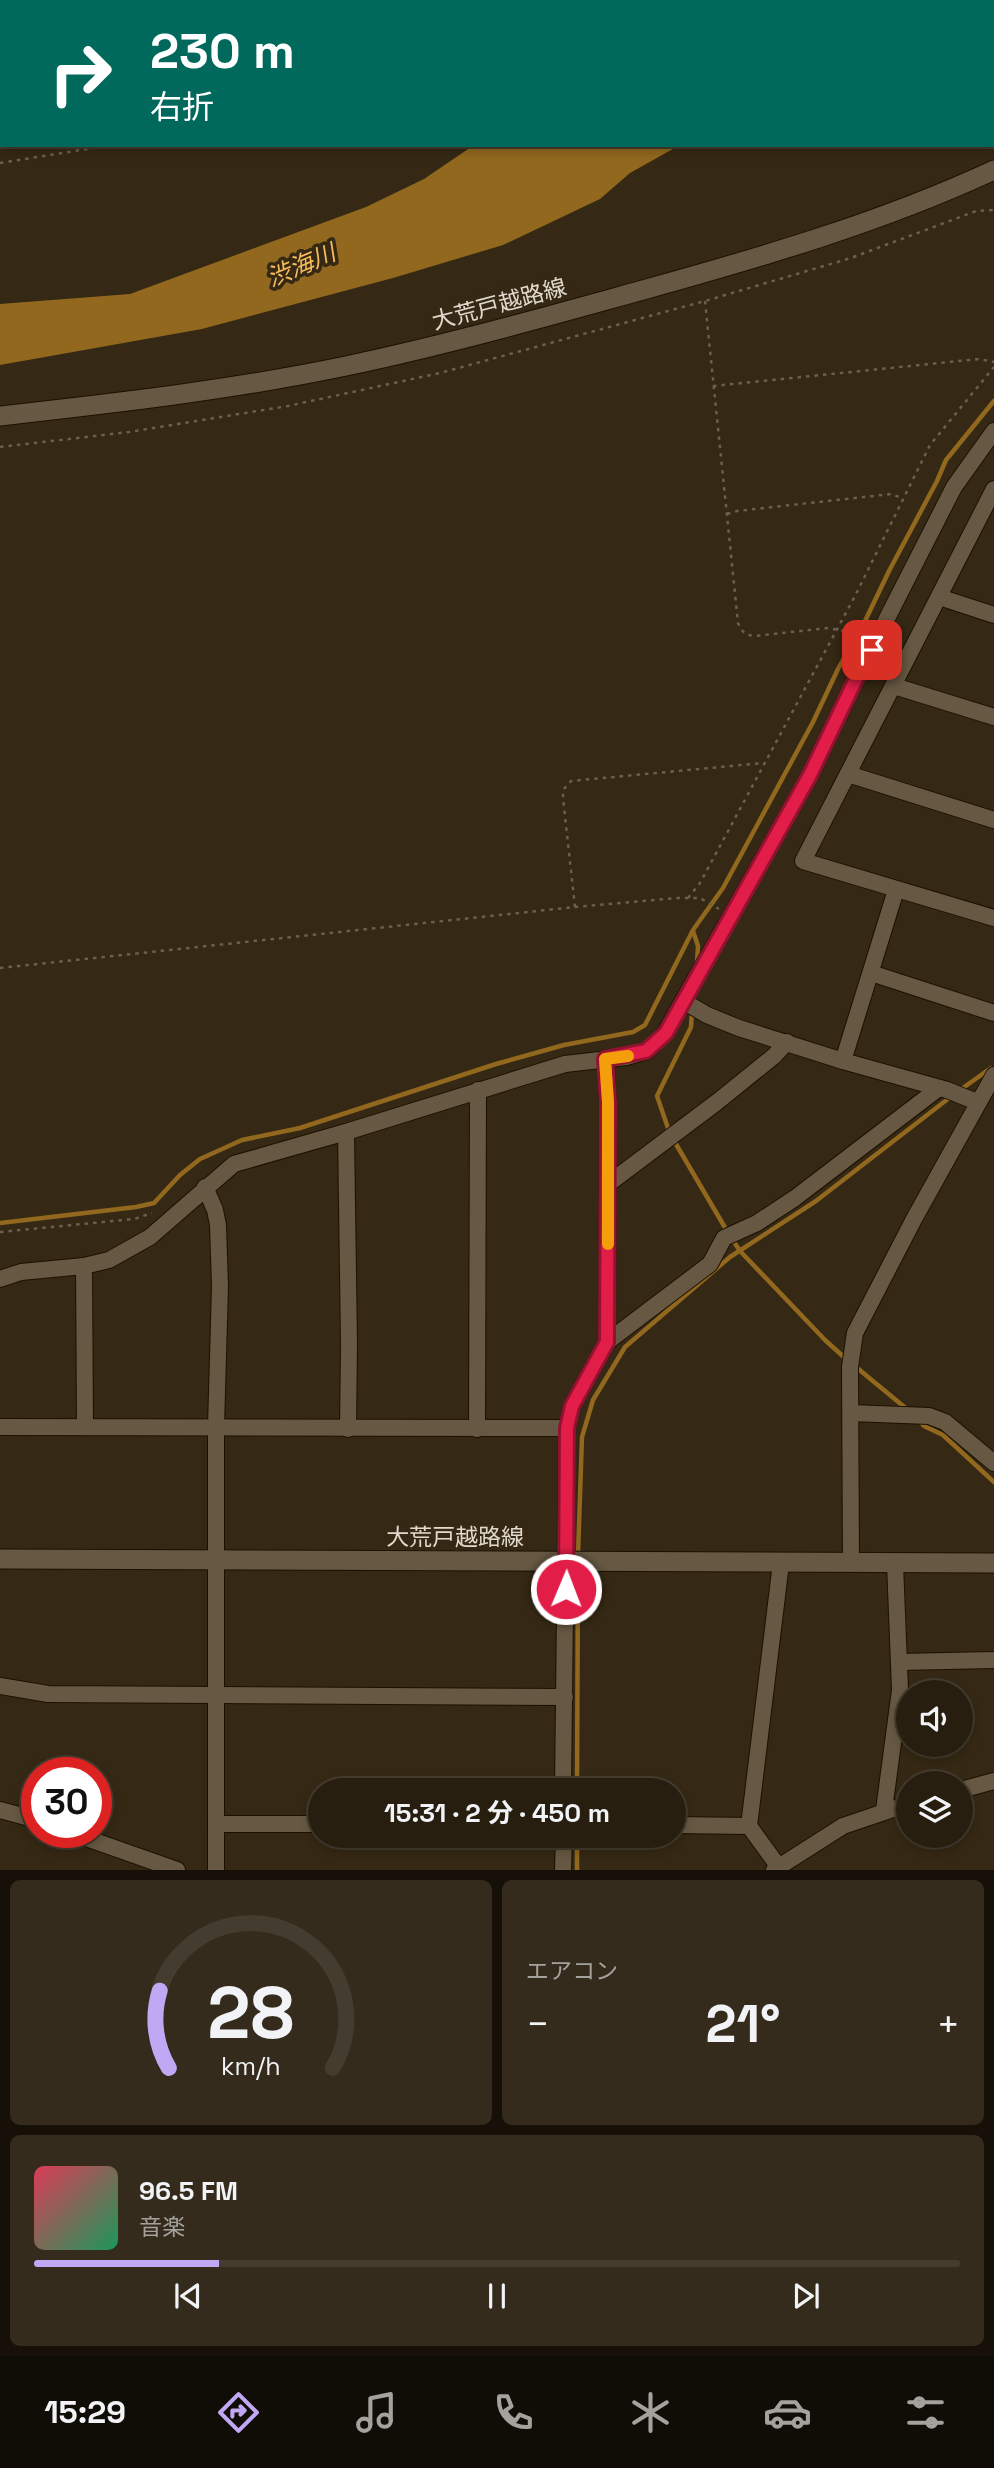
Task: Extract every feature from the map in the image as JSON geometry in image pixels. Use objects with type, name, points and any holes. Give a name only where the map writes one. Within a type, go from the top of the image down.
[{"type":"main road","name":"大荒戸越路線","points":[[0,416],[193,393],[330,369],[421,349],[657,286],[840,231],[941,195],[994,170]]},
{"type":"main road","name":"大荒戸越路線","points":[[0,1559],[994,1563]]},
{"type":"street","points":[[0,1279],[21,1272],[50,1267],[85,1266],[109,1260],[150,1237],[234,1164],[565,1064],[646,1051],[656,1044],[666,1033],[810,775],[954,487],[994,431]]},
{"type":"street","points":[[994,489],[988,512],[939,597],[803,861],[994,918]]},
{"type":"street","points":[[939,597],[994,615]]},
{"type":"street","points":[[894,685],[994,717]]},
{"type":"street","points":[[848,774],[994,820]]},
{"type":"street","points":[[843,1061],[897,890]]},
{"type":"street","points":[[871,973],[994,1013]]},
{"type":"street","points":[[683,1001],[707,1015],[739,1028],[977,1102]]},
{"type":"street","points":[[608,1184],[774,1056],[787,1042]]},
{"type":"street","points":[[605,1059],[608,1184],[607,1342]]},
{"type":"street","points":[[851,1563],[850,1367],[855,1333],[977,1102],[993,1080]]},
{"type":"street","points":[[563,1778],[567,1428],[572,1406],[607,1342],[709,1264],[723,1238],[757,1223],[795,1198],[939,1088]]},
{"type":"street","points":[[477,1429],[478,1090]]},
{"type":"street","points":[[346,1132],[348,1429]]},
{"type":"street","points":[[205,1187],[218,1225],[219,1286],[216,1427],[216,1870]]},
{"type":"street","points":[[85,1266],[85,1427]]},
{"type":"street","points":[[851,1413],[929,1416],[945,1422],[992,1456]]},
{"type":"street","points":[[0,1427],[567,1428]]},
{"type":"street","points":[[781,1563],[749,1826],[776,1868],[843,1826],[896,1807]]},
{"type":"street","points":[[884,1810],[900,1690],[895,1563]]},
{"type":"street","points":[[899,1662],[994,1660]]},
{"type":"street","points":[[0,1686],[48,1694],[565,1697]]},
{"type":"street","points":[[973,1787],[994,1781]]},
{"type":"street","points":[[0,1810],[21,1816]]},
{"type":"street","points":[[216,1824],[308,1824]]},
{"type":"street","points":[[686,1825],[749,1826]]},
{"type":"street","points":[[112,1847],[177,1870]]},
{"type":"street","points":[[564,1848],[564,1870]]},
{"type":"path","points":[[0,163],[100,147]]},
{"type":"path","points":[[0,447],[129,432],[288,406],[440,373],[705,302],[851,258],[976,211],[994,210]]},
{"type":"path","points":[[705,302],[738,623],[747,635],[755,636],[836,629],[861,640],[872,650]]},
{"type":"path","points":[[713,386],[979,359],[994,362]]},
{"type":"path","points":[[688,898],[700,883],[836,629],[930,445],[994,367]]},
{"type":"path","points":[[727,514],[891,494],[902,498]]},
{"type":"path","points":[[575,907],[563,798],[566,785],[571,781],[764,762]]},
{"type":"path","points":[[0,968],[575,907],[688,898],[700,898],[731,916]]},
{"type":"path","points":[[0,1232],[134,1219],[159,1210]]},
{"type":"water","name":"渋海川","points":[[471,147],[676,147],[630,173],[600,199],[503,245],[393,278],[202,329],[0,365],[0,304],[130,294],[366,207],[424,179]]},
{"type":"waterway","points":[[0,1223],[154,1203],[180,1175],[200,1159],[242,1140],[300,1128],[496,1064],[564,1045],[633,1032],[645,1025],[693,930],[723,888],[813,722],[946,460],[994,401]]},
{"type":"waterway","points":[[693,931],[698,946],[697,963]]},
{"type":"waterway","points":[[669,1131],[657,1096],[691,1027],[692,1010]]},
{"type":"waterway","points":[[960,1090],[993,1069]]},
{"type":"waterway","points":[[578,1555],[582,1437],[593,1400],[625,1347],[730,1257],[816,1201],[953,1095]]},
{"type":"waterway","points":[[673,1139],[727,1231]]},
{"type":"waterway","points":[[732,1239],[740,1251],[846,1359]]},
{"type":"waterway","points":[[856,1367],[908,1410]]},
{"type":"waterway","points":[[920,1421],[924,1426],[943,1435],[994,1482]]},
{"type":"waterway","points":[[577,1778],[578,1567]]},
{"type":"waterway","points":[[577,1848],[577,1870]]},
{"type":"slow traffic","points":[[608,1244],[608,1102],[605,1059],[628,1056]]},
{"type":"route","points":[[566,1589],[567,1428],[572,1406],[607,1342],[608,1102],[605,1059],[646,1051],[666,1033],[810,775],[872,650]]}]
